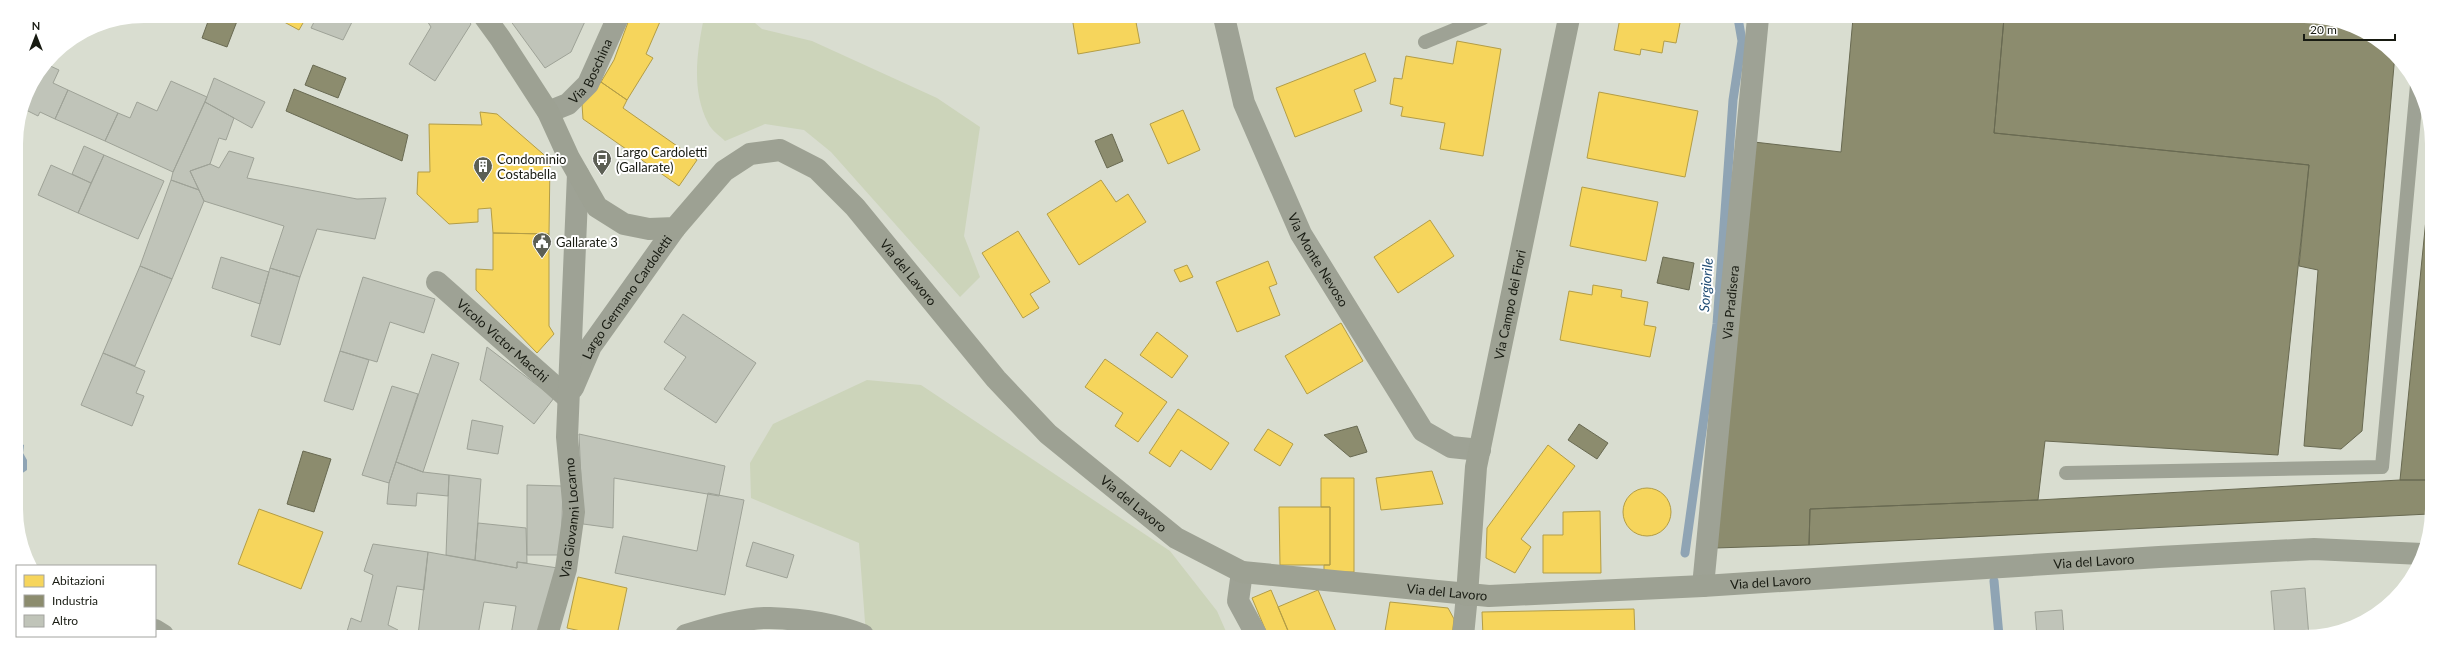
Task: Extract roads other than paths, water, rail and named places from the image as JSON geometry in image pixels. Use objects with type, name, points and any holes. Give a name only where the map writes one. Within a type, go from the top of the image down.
[{"type":"street","points":[[489,23],[548,112],[578,174]]},
{"type":"street","name":"Via Boschina","points":[[548,112],[568,104],[588,84],[615,23]]},
{"type":"street","name":"Via Monte Nevoso","points":[[1225,23],[1244,104],[1300,234],[1423,431],[1451,447],[1480,450]]},
{"type":"street","name":"Via Campo dei Fiori","points":[[1467,595],[1476,467],[1569,23]]},
{"type":"street","name":"Via Pradisera","points":[[1703,586],[1758,23]]},
{"type":"street","name":"Via del Lavoro","points":[[675,228],[724,171],[750,154],[780,150],[817,169],[855,207],[996,380],[1048,434],[1176,538],[1242,572],[1467,595],[1703,586],[2158,557],[2314,549],[2417,554]]},
{"type":"street","name":"Largo Germano Cardoletti","points":[[578,174],[597,207],[624,224],[649,229],[675,228]]},
{"type":"street","name":"Largo Germano Cardoletti","points":[[568,398],[578,174]]},
{"type":"street","name":"Largo Germano Cardoletti","points":[[568,398],[591,346],[675,228]]},
{"type":"street","name":"Vicolo Victor Macchi","points":[[437,282],[568,398]]},
{"type":"street","name":"Via Giovanni Locarno","points":[[548,630],[566,569],[574,512],[567,437],[568,398]]},
{"type":"street","points":[[1242,572],[1238,601],[1254,630]]},
{"type":"street","points":[[1464,630],[1467,595]]},
{"type":"street","points":[[703,630],[769,618],[840,626],[851,630]]},
{"type":"lane","points":[[1425,42],[1471,23]]},
{"type":"lane","points":[[2066,473],[2382,466],[2416,99]]},
{"type":"water","points":[[23,453],[27,460],[27,470],[23,473]]},
{"type":"waterway","name":"Sorgiorile","points":[[1685,553],[1717,324],[1733,100],[1742,41],[1739,23]]},
{"type":"waterway","name":"Sorgiorile","points":[[1994,581],[1998,630]]},
{"type":"place","name":"Largo Cardoletti (Gallarate)","points":[[602,176]]},
{"type":"place","name":"Condominio Costabella","points":[[483,183]]},
{"type":"place","name":"Gallarate 3","points":[[542,259]]}]
